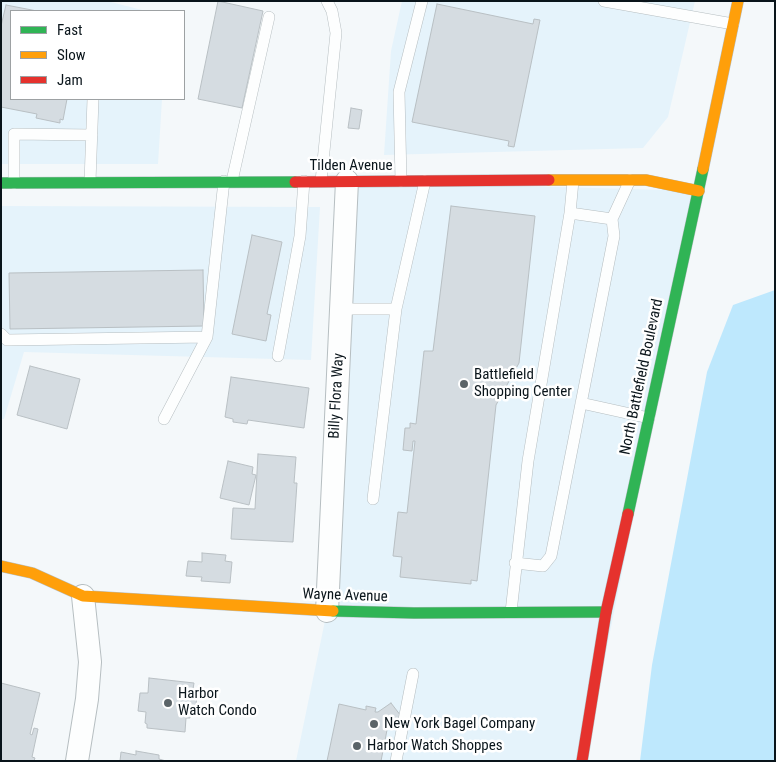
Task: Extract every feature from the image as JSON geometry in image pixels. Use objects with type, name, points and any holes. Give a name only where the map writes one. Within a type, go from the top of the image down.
[{"type":"street","name":"North Battlefield Boulevard","points":[[582,761],[606,612],[699,191],[738,1]]},
{"type":"street","name":"Tilden Avenue","points":[[1,183],[646,180],[699,191]]},
{"type":"street","name":"Billy Flora Way","points":[[327,611],[347,181]]},
{"type":"street","name":"Wayne Avenue","points":[[1,566],[32,574],[83,596],[327,611],[414,613],[606,612]]},
{"type":"street","points":[[77,761],[87,699],[90,662],[83,596]]},
{"type":"lane","points":[[321,181],[336,33],[332,11],[327,1]]},
{"type":"lane","points":[[401,181],[399,92],[422,1]]},
{"type":"lane","points":[[604,1],[733,24]]},
{"type":"lane","points":[[164,419],[207,337],[228,181],[269,17]]},
{"type":"lane","points":[[90,182],[93,100]]},
{"type":"lane","points":[[14,183],[14,134],[92,134]]},
{"type":"lane","points":[[511,612],[515,563],[528,461],[570,213],[573,180]]},
{"type":"lane","points":[[515,563],[543,566],[550,556],[614,236],[612,219],[630,180]]},
{"type":"lane","points":[[278,356],[300,236],[304,181]]},
{"type":"lane","points":[[373,499],[396,309],[425,181]]},
{"type":"lane","points":[[570,213],[612,219]]},
{"type":"lane","points":[[342,309],[396,309]]},
{"type":"lane","points":[[1,334],[7,340],[207,337]]},
{"type":"lane","points":[[582,403],[649,418]]},
{"type":"lane","points":[[396,761],[413,674]]},
{"type":"shaded area","points":[[1,1],[107,1],[142,10],[10,10],[10,100],[162,100],[158,164],[1,164]]},
{"type":"shaded area","points":[[402,1],[695,1],[668,117],[643,148],[384,155],[391,51]]},
{"type":"shaded area","points":[[347,181],[699,191],[584,761],[296,761],[327,611]]},
{"type":"shaded area","points":[[1,206],[320,207],[311,360],[24,352],[4,419],[1,419]]},
{"type":"shaded area","points":[[775,290],[775,761],[640,761],[652,665],[707,372],[733,305]]},
{"type":"building","points":[[218,1],[263,11],[242,108],[198,99]]},
{"type":"building","points":[[437,4],[533,24],[534,19],[540,20],[514,147],[508,146],[509,141],[412,122]]},
{"type":"building","points":[[6,5],[32,10],[10,10],[10,100],[67,100],[63,120],[60,119],[60,123],[36,118],[37,114],[1,107],[1,26]]},
{"type":"building","points":[[351,108],[362,110],[359,129],[348,128]]},
{"type":"building","name":"Battlefield Shopping Center","points":[[451,206],[535,216],[519,363],[496,405],[477,581],[471,580],[471,584],[400,577],[402,557],[393,556],[398,512],[407,513],[415,441],[413,441],[412,451],[403,450],[405,428],[410,428],[410,423],[416,424],[424,351],[433,351]]},
{"type":"building","points":[[252,235],[282,242],[267,314],[271,315],[266,341],[232,334]]},
{"type":"building","points":[[203,270],[204,326],[10,329],[9,273]]},
{"type":"building","points":[[30,366],[80,379],[67,429],[17,415]]},
{"type":"building","points":[[231,377],[309,388],[304,428],[248,420],[247,424],[233,422],[233,419],[225,417]]},
{"type":"building","points":[[258,454],[296,457],[294,483],[297,483],[293,542],[231,539],[233,508],[255,509]]},
{"type":"building","points":[[228,461],[253,467],[252,474],[256,475],[249,505],[220,498]]},
{"type":"building","points":[[202,553],[226,555],[225,561],[232,562],[230,583],[201,581],[202,577],[186,576],[188,561],[202,562]]},
{"type":"building","name":"Harbor Watch Condo","points":[[149,678],[194,683],[192,695],[197,696],[195,712],[191,712],[190,718],[186,718],[185,732],[147,728],[145,723],[146,712],[138,711],[140,693],[148,693]]},
{"type":"building","points":[[1,683],[40,693],[30,734],[32,735],[34,728],[38,729],[32,757],[35,758],[34,761],[1,761]]},
{"type":"building","name":"Harbor Watch Shoppes","points":[[391,703],[401,716],[387,730],[381,761],[327,761],[339,704],[366,710],[366,706],[376,708],[375,712],[378,712]]},
{"type":"building","points":[[136,751],[159,755],[159,759],[166,761],[120,761],[121,752],[136,755]]},
{"type":"traffic: fast","points":[[628,514],[703,169]]},
{"type":"traffic: fast","points":[[1,183],[295,182]]},
{"type":"traffic: fast","points":[[333,611],[414,613],[606,612]]},
{"type":"traffic: slow","points":[[703,169],[738,1]]},
{"type":"traffic: slow","points":[[549,180],[646,180],[699,191]]},
{"type":"traffic: slow","points":[[1,566],[32,573],[83,596],[333,611]]},
{"type":"traffic: jam","points":[[295,182],[549,180]]},
{"type":"traffic: jam","points":[[582,761],[606,612],[628,514]]},
{"type":"place","name":"Battlefield Shopping Center","points":[[464,384]]},
{"type":"place","name":"Harbor Watch Condo","points":[[168,703]]},
{"type":"place","name":"New York Bagel Company","points":[[374,724]]},
{"type":"place","name":"Harbor Watch Shoppes","points":[[357,746]]}]
